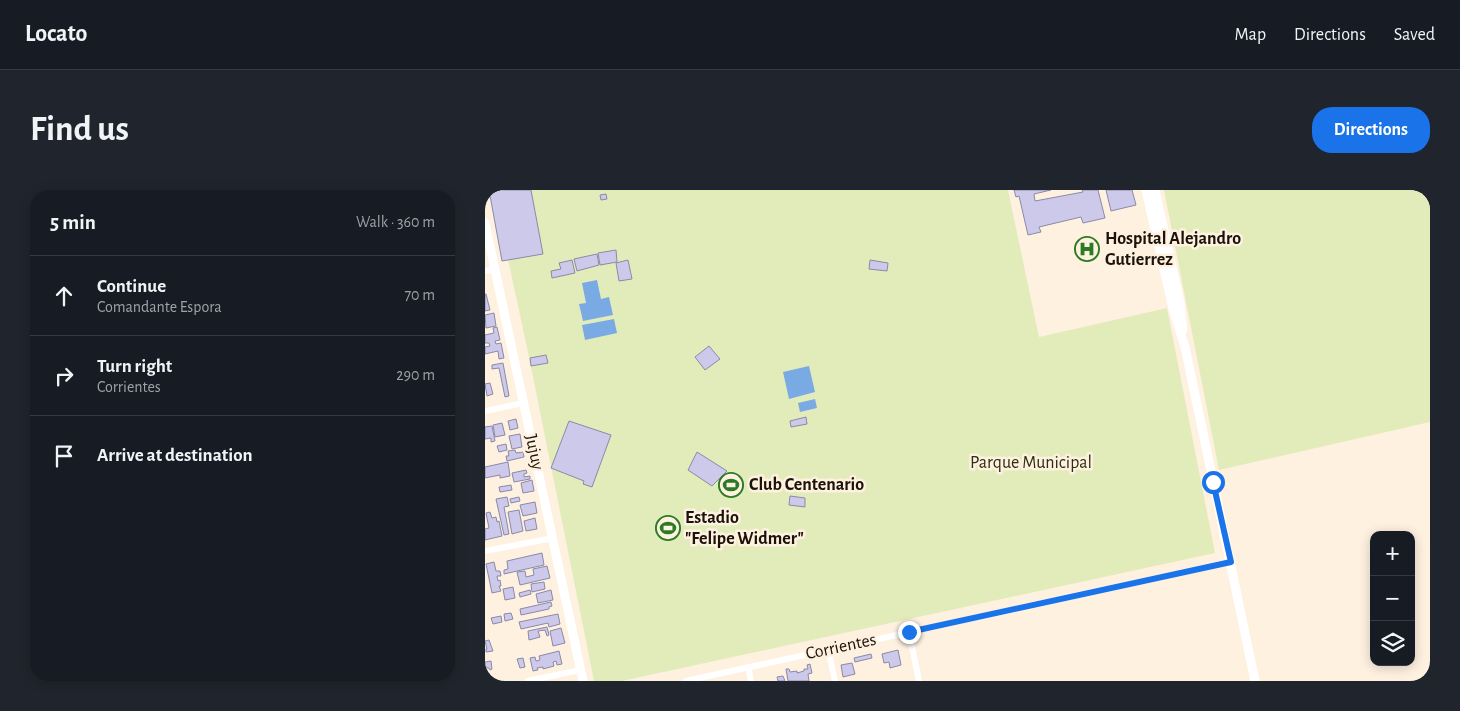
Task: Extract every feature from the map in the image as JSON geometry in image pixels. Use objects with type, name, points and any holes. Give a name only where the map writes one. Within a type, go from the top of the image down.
[{"type":"street","points":[[1146,190],[1173,309],[1185,348],[1255,681]]},
{"type":"street","points":[[1155,190],[1181,303],[1185,348]]},
{"type":"street","name":"Jujuy","points":[[485,223],[583,681]]},
{"type":"street","points":[[485,271],[495,269]]},
{"type":"street","points":[[485,411],[523,403]]},
{"type":"street","points":[[485,551],[553,538]]},
{"type":"street","name":"Corrientes","points":[[686,681],[1231,562]]},
{"type":"street","points":[[909,632],[919,681]]},
{"type":"street","points":[[828,649],[835,681]]},
{"type":"street","points":[[748,667],[751,681]]},
{"type":"street","points":[[528,681],[580,670]]},
{"type":"green space","name":"Parque Municipal","points":[[493,190],[1008,190],[1039,337],[1167,308],[1215,553],[622,681],[594,681],[529,357]]},
{"type":"green space","points":[[1164,190],[1430,190],[1430,422],[1219,470]]},
{"type":"water","points":[[597,280],[601,299],[609,297],[613,315],[583,321],[579,304],[586,303],[582,283]]},
{"type":"water","points":[[614,319],[617,333],[585,340],[582,325]]},
{"type":"water","points":[[809,366],[815,392],[789,399],[783,372]]},
{"type":"water","points":[[815,399],[817,408],[800,412],[798,403]]},
{"type":"building","points":[[489,190],[531,190],[543,254],[502,261]]},
{"type":"building","points":[[1014,190],[1051,190],[1034,194],[1035,201],[1083,192],[1082,190],[1098,190],[1105,218],[1083,223],[1081,217],[1039,227],[1041,232],[1028,235],[1019,196],[1016,197]]},
{"type":"building","points":[[1106,190],[1132,190],[1136,205],[1111,211]]},
{"type":"building","points":[[606,194],[607,199],[601,200],[600,195]]},
{"type":"building","points":[[616,250],[617,262],[600,265],[598,253]]},
{"type":"building","points":[[597,254],[599,265],[577,271],[574,259]]},
{"type":"building","points":[[572,260],[575,273],[552,278],[551,271],[561,269],[559,263]]},
{"type":"building","points":[[628,260],[632,279],[619,281],[616,263]]},
{"type":"building","points":[[870,260],[888,263],[887,271],[869,269]]},
{"type":"building","points":[[485,294],[490,310],[485,311]]},
{"type":"building","points":[[494,313],[496,326],[486,328],[485,315]]},
{"type":"building","points":[[497,327],[500,340],[495,341],[496,344],[501,343],[504,358],[499,359],[498,351],[485,354],[485,347],[490,346],[489,343],[485,343],[485,335],[494,333],[493,328]]},
{"type":"building","points":[[709,346],[720,359],[705,370],[695,357]]},
{"type":"building","points":[[546,355],[548,363],[531,366],[530,358]]},
{"type":"building","points":[[503,363],[509,396],[505,397],[499,368],[492,369],[492,365]]},
{"type":"building","points":[[490,383],[493,394],[487,396],[485,384]]},
{"type":"building","points":[[806,417],[807,424],[791,427],[790,421]]},
{"type":"building","points":[[516,419],[518,428],[510,430],[508,421]]},
{"type":"building","points":[[569,421],[611,435],[592,487],[583,484],[584,481],[551,468]]},
{"type":"building","points":[[502,423],[505,435],[495,437],[493,425]]},
{"type":"building","points":[[492,426],[495,441],[491,442],[491,438],[485,439],[485,427]]},
{"type":"building","points":[[520,434],[522,447],[512,449],[509,436]]},
{"type":"building","points":[[506,444],[507,450],[499,452],[497,446]]},
{"type":"building","points":[[515,450],[516,453],[523,452],[524,457],[507,461],[508,451]]},
{"type":"building","points":[[697,452],[727,471],[712,486],[688,470]]},
{"type":"building","points":[[508,462],[510,476],[500,478],[500,475],[485,478],[485,467]]},
{"type":"building","points":[[526,470],[527,473],[524,474],[524,477],[530,476],[530,479],[514,482],[512,473]]},
{"type":"building","points":[[532,480],[534,491],[523,493],[521,483]]},
{"type":"building","points":[[511,485],[512,490],[500,492],[499,487]]},
{"type":"building","points":[[790,496],[805,498],[805,507],[789,505]]},
{"type":"building","points":[[507,497],[509,506],[504,507],[509,534],[504,535],[496,499]]},
{"type":"building","points":[[519,497],[520,501],[511,503],[510,499]]},
{"type":"building","points":[[535,502],[537,513],[523,516],[520,505]]},
{"type":"building","points":[[519,510],[523,531],[512,534],[508,512]]},
{"type":"building","points":[[490,512],[492,518],[496,517],[497,522],[499,521],[502,536],[485,540],[485,529],[489,528],[486,513]]},
{"type":"building","points":[[535,518],[537,529],[526,531],[524,521]]},
{"type":"building","points":[[542,553],[544,565],[504,574],[504,570],[508,569],[507,561]]},
{"type":"building","points":[[494,562],[496,571],[500,571],[501,576],[497,576],[498,581],[500,580],[501,586],[499,586],[501,591],[492,593],[486,564]]},
{"type":"building","points":[[547,566],[550,578],[520,585],[517,572],[525,571],[526,577],[534,575],[533,569]]},
{"type":"building","points":[[544,582],[545,589],[532,592],[531,584]]},
{"type":"building","points":[[513,587],[515,598],[505,600],[503,589]]},
{"type":"building","points":[[530,590],[531,594],[520,597],[519,593]]},
{"type":"building","points":[[551,590],[553,600],[538,603],[536,594]]},
{"type":"building","points":[[551,602],[552,606],[549,609],[521,615],[520,609]]},
{"type":"building","points":[[511,613],[513,619],[505,621],[504,614]]},
{"type":"building","points":[[558,614],[560,624],[549,627],[548,623],[521,629],[519,622]]},
{"type":"building","points":[[501,616],[502,622],[493,624],[491,618]]},
{"type":"building","points":[[547,627],[549,635],[547,636],[545,630],[538,631],[540,637],[529,640],[528,631]]},
{"type":"building","points":[[561,628],[565,643],[553,646],[550,631]]},
{"type":"building","points":[[489,640],[493,651],[486,652],[485,641]]},
{"type":"building","points":[[898,650],[901,665],[890,668],[889,662],[884,663],[882,654]]},
{"type":"building","points":[[559,651],[562,664],[557,665],[556,661],[553,662],[554,666],[543,669],[543,667],[537,668],[538,670],[533,671],[530,658],[535,657],[536,661],[540,660],[539,656]]},
{"type":"building","points":[[871,654],[872,658],[855,662],[854,658]]},
{"type":"building","points":[[523,658],[525,667],[520,668],[517,659]]},
{"type":"building","points":[[491,661],[492,669],[490,670],[486,668],[485,662]]},
{"type":"building","points":[[852,663],[855,674],[843,677],[841,665]]},
{"type":"building","points":[[810,664],[812,673],[808,674],[809,681],[788,681],[786,669],[789,669],[790,672],[797,671],[797,673],[808,669],[807,665]]},
{"type":"building","points":[[783,676],[785,681],[778,681],[777,677]]},
{"type":"place","name":"Hospital Alejandro Gutierrez","points":[[1087,249]]},
{"type":"place","name":"Club Centenario","points":[[731,485]]},
{"type":"place","name":"Estadio \"Felipe Widmer\"","points":[[668,528]]},
{"type":"route","points":[[909,632],[1231,562],[1213,482]]}]
